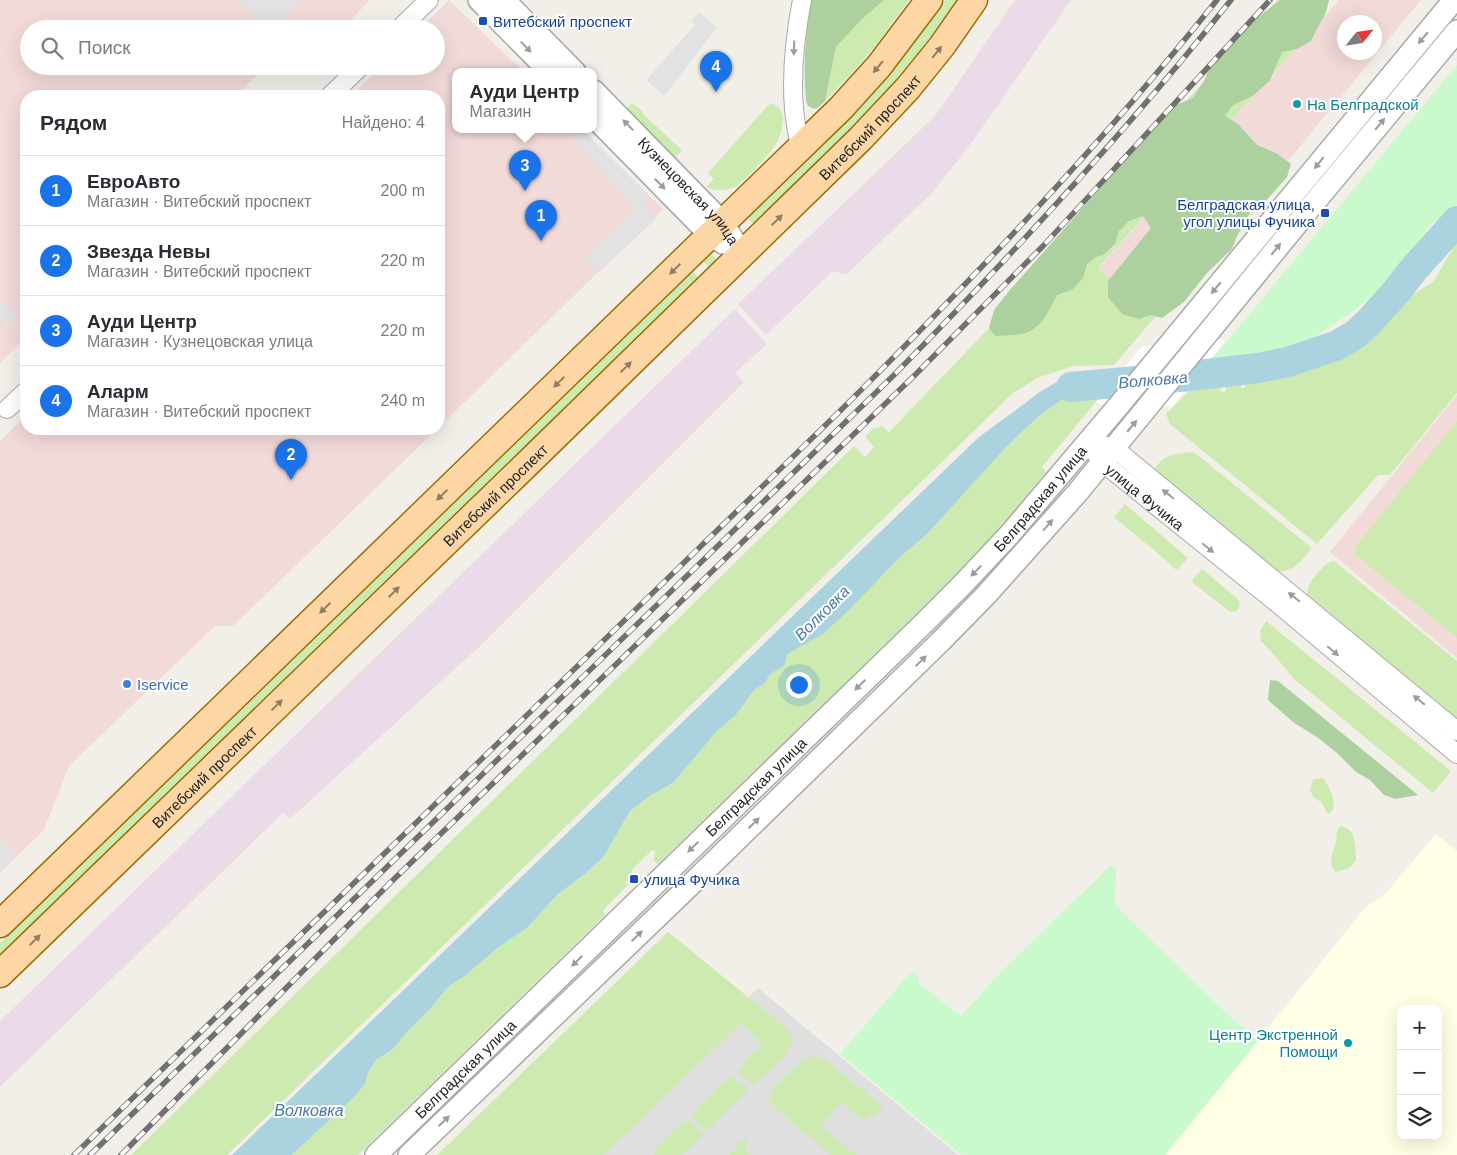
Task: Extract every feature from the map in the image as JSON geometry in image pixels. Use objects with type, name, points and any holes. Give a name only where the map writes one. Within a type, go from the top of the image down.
[{"type":"main road","points":[[0,924],[841,108],[879,66],[928,0]]},
{"type":"main road","name":"Витебский проспект","points":[[0,974],[861,138],[908,88],[942,46],[974,0]]},
{"type":"street","points":[[408,20],[429,0]]},
{"type":"street","points":[[479,0],[546,68]]},
{"type":"street","points":[[504,0],[571,68]]},
{"type":"street","points":[[800,148],[794,112],[793,89],[795,38],[802,0]]},
{"type":"street","name":"Белградская улица","points":[[376,1155],[963,584],[1009,535],[1120,404],[1454,0]]},
{"type":"street","name":"Белградская улица","points":[[409,1155],[680,895],[987,594],[1078,492],[1457,31]]},
{"type":"street","points":[[336,90],[352,75]]},
{"type":"street","name":"Кузнецовская улица","points":[[597,94],[717,229]]},
{"type":"street","name":"Кузнецовская улица","points":[[597,120],[742,254]]},
{"type":"street","points":[[7,409],[20,397]]},
{"type":"street","name":"улица Фучика","points":[[1087,441],[1108,455],[1457,731]]},
{"type":"street","name":"улица Фучика","points":[[1108,455],[1282,608],[1457,754]]},
{"type":"shaded area","points":[[0,0],[370,0],[351,20],[20,20],[20,75],[257,75],[242,90],[20,90],[20,343],[0,363]]},
{"type":"shaded area","points":[[237,0],[302,0],[282,20],[256,20]]},
{"type":"shaded area","points":[[449,0],[520,68],[452,68],[452,133],[586,133],[663,209],[445,421],[445,90],[357,90],[373,75],[445,75],[445,20],[429,20]]},
{"type":"shaded area","points":[[1015,0],[1071,0],[975,138],[934,191],[846,275],[833,271],[766,335],[738,304],[935,116]]},
{"type":"shaded area","points":[[1339,0],[1421,0],[1382,47],[1382,15],[1337,15],[1337,60],[1371,60],[1158,318],[1098,269]]},
{"type":"shaded area","points":[[699,12],[717,27],[664,96],[646,80],[695,25],[691,21]]},
{"type":"shaded area","points":[[577,133],[585,133],[649,197],[643,203],[657,218],[599,272],[585,257],[636,209],[572,138]]},
{"type":"shaded area","points":[[0,298],[17,317],[8,326],[0,317]]},
{"type":"shaded area","points":[[735,309],[767,344],[735,373],[744,382],[480,646],[290,819],[283,813],[0,1087],[0,1021]]},
{"type":"shaded area","points":[[1457,395],[1457,658],[1330,552]]},
{"type":"shaded area","points":[[20,421],[20,435],[431,435],[233,626],[215,626],[69,766],[44,830],[0,873],[0,441]]},
{"type":"shaded area","name":"Центр Экстренной Помощи","points":[[1436,834],[1457,851],[1457,1155],[1165,1155],[1366,907],[1385,894]]},
{"type":"shaded area","points":[[0,836],[17,855],[0,872]]},
{"type":"shaded area","points":[[758,988],[958,1155],[587,1155]]},
{"type":"green space","points":[[812,0],[884,0],[862,19],[836,47],[825,101],[814,109],[808,106],[806,101],[805,75],[806,38]]},
{"type":"green space","points":[[884,0],[909,0],[880,40],[825,101],[836,47],[862,19]]},
{"type":"green space","points":[[945,0],[957,0],[913,61],[881,99],[757,222],[753,223],[750,221],[749,218],[752,213],[840,128],[890,74]]},
{"type":"green space","points":[[1278,0],[1306,0],[1325,16],[1098,268],[1155,317],[1114,365],[1073,366],[1037,378],[1013,393],[227,1155],[131,1155],[854,446],[865,457],[874,447],[865,437],[872,429],[882,426],[889,432],[1016,300],[1170,119]]},
{"type":"green space","points":[[1280,0],[1329,0],[1326,12],[1311,41],[1297,49],[1282,52],[1270,80],[1253,96],[1233,105],[1225,116],[1238,124],[1257,145],[1276,153],[1291,164],[1287,177],[1264,203],[1251,211],[1232,249],[1206,274],[1184,302],[1162,318],[1150,315],[1139,319],[1122,314],[1108,297],[1108,281],[1151,228],[1143,216],[1129,221],[1119,231],[1115,244],[1103,255],[1096,257],[1087,264],[1083,278],[1072,290],[1057,295],[1038,326],[1028,332],[1016,335],[995,336],[989,328],[994,310],[1009,291],[1173,106],[1193,98],[1205,79],[1210,65],[1233,36]]},
{"type":"green space","points":[[1457,65],[1457,204],[1431,224],[1375,294],[1310,340],[1272,355],[1208,364]]},
{"type":"green space","points":[[770,103],[778,107],[783,117],[781,133],[773,148],[762,162],[737,186],[722,190],[706,187],[714,179],[708,173]]},
{"type":"green space","points":[[632,104],[640,108],[644,115],[682,150],[674,159],[627,110],[629,105]]},
{"type":"green space","points":[[1457,242],[1457,393],[1390,475],[1378,475],[1317,544],[1170,424],[1166,414],[1195,385],[1220,383],[1221,392],[1226,391],[1225,381],[1235,380],[1239,381],[1241,388],[1245,388],[1245,379],[1304,371],[1343,353],[1376,327],[1399,303],[1433,282]]},
{"type":"green space","points":[[711,255],[716,259],[709,268],[703,261]]},
{"type":"green space","points":[[693,271],[699,278],[0,955],[0,943]]},
{"type":"green space","points":[[1103,393],[1042,467],[1046,472],[1002,525],[956,575],[658,864],[654,861],[656,852],[652,850],[631,871],[634,874],[625,882],[628,885],[603,910],[605,915],[358,1155],[292,1155],[353,1098],[365,1084],[368,1072],[376,1060],[393,1049],[448,987],[465,976],[496,949],[528,927],[557,895],[586,873],[604,856],[630,811],[651,795],[673,783],[718,730],[735,716],[755,689],[763,684],[770,674],[784,666],[788,654],[803,645],[927,534],[992,460],[1039,416],[1068,395]]},
{"type":"green space","points":[[1457,421],[1457,638],[1356,555],[1355,547]]},
{"type":"green space","points":[[1190,452],[1195,453],[1312,548],[1301,561],[1293,568],[1277,571],[1154,470],[1165,458]]},
{"type":"green space","points":[[1125,504],[1188,558],[1178,569],[1175,569],[1114,517]]},
{"type":"green space","points":[[1334,561],[1457,661],[1457,719],[1307,594],[1316,574],[1325,565]]},
{"type":"green space","points":[[1202,569],[1239,600],[1240,604],[1237,611],[1230,612],[1193,583],[1192,580]]},
{"type":"green space","points":[[1266,621],[1451,771],[1433,793],[1294,679],[1261,641],[1260,631]]},
{"type":"green space","points":[[1270,680],[1278,681],[1418,795],[1395,799],[1384,795],[1370,780],[1356,772],[1337,753],[1293,722],[1268,700]]},
{"type":"green space","points":[[1323,778],[1331,791],[1334,802],[1332,811],[1328,814],[1321,802],[1314,798],[1310,790],[1313,780]]},
{"type":"green space","points":[[1340,826],[1349,830],[1353,835],[1356,861],[1349,868],[1336,872],[1333,869],[1331,857]]},
{"type":"green space","points":[[1111,865],[1116,869],[1115,905],[1221,1008],[1258,1041],[1165,1155],[961,1155],[840,1054],[909,974],[914,972],[918,976],[919,984],[961,1016],[1001,972]]},
{"type":"green space","points":[[668,932],[789,1031],[792,1039],[790,1046],[776,1065],[753,1086],[738,1072],[745,1065],[743,1063],[762,1045],[741,1023],[604,1155],[437,1155]]},
{"type":"green space","points":[[815,1056],[823,1058],[883,1107],[874,1118],[870,1115],[864,1121],[841,1102],[821,1126],[856,1155],[830,1155],[768,1101],[772,1090],[803,1060]]},
{"type":"green space","points":[[734,1076],[748,1090],[706,1131],[692,1116],[698,1110],[697,1108],[729,1077],[731,1079]]},
{"type":"green space","points":[[688,1120],[703,1135],[682,1155],[655,1155],[652,1152],[684,1121]]},
{"type":"green space","points":[[748,1138],[745,1151],[749,1155],[729,1155],[735,1150],[738,1143]]},
{"type":"water","name":"Волковка","points":[[1114,375],[1114,379],[1103,393],[1068,395],[1039,416],[1006,447],[927,534],[901,556],[849,610],[823,634],[788,654],[784,666],[770,674],[764,684],[755,689],[735,716],[718,730],[673,783],[651,795],[630,811],[604,856],[586,873],[557,895],[528,927],[496,949],[465,976],[448,987],[393,1049],[376,1060],[368,1072],[365,1084],[353,1098],[292,1155],[232,1155],[979,437],[1038,393],[1055,383]]},
{"type":"pier","points":[[1222,339],[1225,341],[1172,407],[1150,404],[1100,404],[1096,402],[1142,346]]},
{"type":"waterway","name":"Волковка","points":[[1071,387],[1258,368],[1288,362],[1338,345],[1356,334],[1368,323],[1457,221]]},
{"type":"railway","points":[[74,1155],[889,362],[1081,160],[1217,0]]},
{"type":"railway","points":[[90,1155],[894,375],[1067,192],[1151,97],[1231,0]]},
{"type":"railway","points":[[121,1155],[391,882],[914,376],[1043,246],[1270,0]]},
{"type":"place","name":"Витебский проспект","points":[[483,21]]},
{"type":"place","name":"Аларм","points":[[716,92]]},
{"type":"place","name":"На Белградской","points":[[1297,104]]},
{"type":"place","name":"Ауди Центр","points":[[525,191]]},
{"type":"place","name":"Белградская улица, угол улицы Фучика","points":[[1325,213]]},
{"type":"place","name":"ЕвроАвто","points":[[541,241]]},
{"type":"place","name":"Звезда Невы","points":[[291,480]]},
{"type":"place","name":"Iservice","points":[[127,684]]},
{"type":"place","name":"улица Фучика","points":[[634,879]]},
{"type":"place","name":"Центр Экстренной Помощи","points":[[1348,1043]]}]
